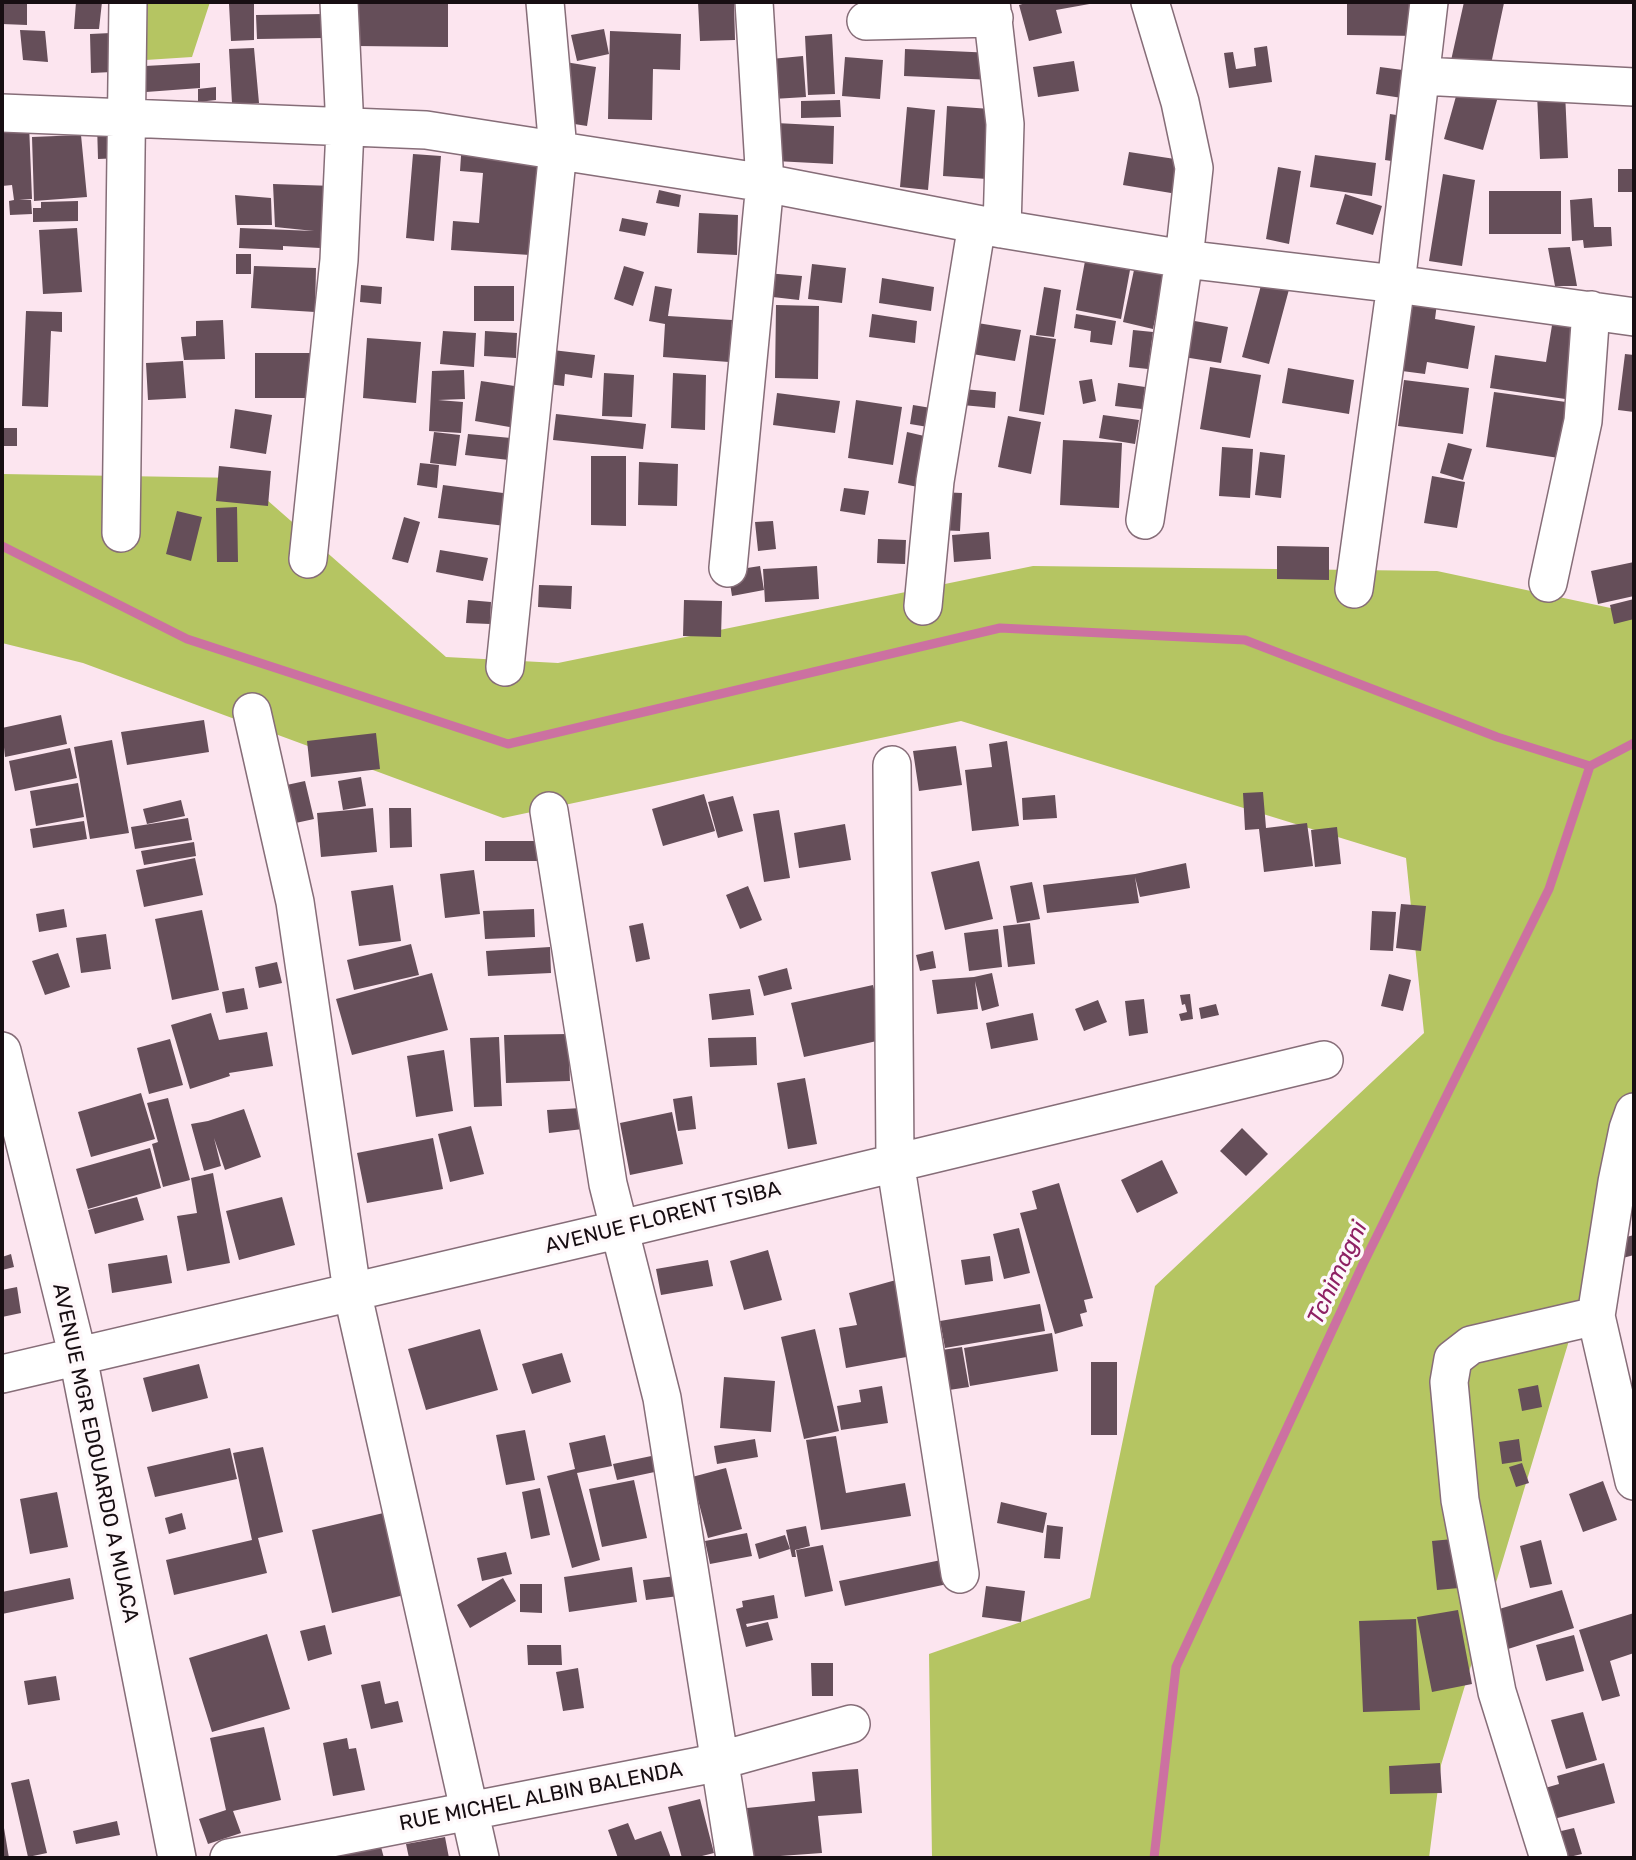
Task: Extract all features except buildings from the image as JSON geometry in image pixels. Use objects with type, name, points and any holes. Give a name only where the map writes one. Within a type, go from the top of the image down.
[{"type":"street","points":[[121,533],[128,2]]},
{"type":"street","points":[[308,559],[339,260],[345,129],[339,2]]},
{"type":"street","points":[[505,667],[558,150],[545,2]]},
{"type":"street","points":[[728,568],[765,183],[754,2]]},
{"type":"street","points":[[1145,520],[1184,259],[1194,168],[1180,102],[1150,2]]},
{"type":"street","points":[[1353,589],[1396,284],[1429,2]]},
{"type":"street","points":[[866,21],[992,10],[1005,124],[989,226],[935,481],[923,606]]},
{"type":"street","points":[[1422,76],[1634,87]]},
{"type":"street","points":[[2,113],[345,129],[426,130],[765,183],[989,226],[1184,259],[1396,284],[1634,317]]},
{"type":"street","points":[[1548,583],[1583,421],[1591,310]]},
{"type":"street","points":[[252,712],[295,902],[352,1291],[480,1858]]},
{"type":"street","points":[[892,765],[895,1161],[960,1574]]},
{"type":"street","points":[[549,811],[608,1184],[662,1398],[735,1858]]},
{"type":"street","name":"AVENUE MGR EDOUARDO A MUACA","points":[[2,1051],[78,1357],[177,1858]]},
{"type":"street","name":"AVENUE FLORENT TSIBA","points":[[2,1374],[1324,1060]]},
{"type":"street","points":[[1634,1112],[1617,1182],[1596,1316],[1634,1480]]},
{"type":"street","points":[[1549,1858],[1497,1692],[1460,1500],[1450,1382],[1453,1359],[1471,1345],[1596,1316]]},
{"type":"street","name":"RUE MICHEL ALBIN BALENDA","points":[[229,1858],[470,1812],[718,1760],[851,1724]]},
{"type":"green space","points":[[132,2],[210,2],[192,57],[130,61]]},
{"type":"green space","points":[[2,474],[242,478],[446,657],[558,663],[1033,566],[1437,571],[1634,613],[1634,1125],[1441,1765],[1429,1858],[932,1858],[929,1654],[1090,1598],[1155,1286],[1424,1033],[1406,858],[961,721],[503,818],[83,663],[2,643]]},
{"type":"waterway","points":[[2,546],[187,639],[508,744],[1000,628],[1245,640],[1497,737],[1590,766]]},
{"type":"waterway","name":"Tchimagni","points":[[1154,1858],[1176,1667],[1363,1264],[1549,889],[1590,766],[1634,743]]}]
